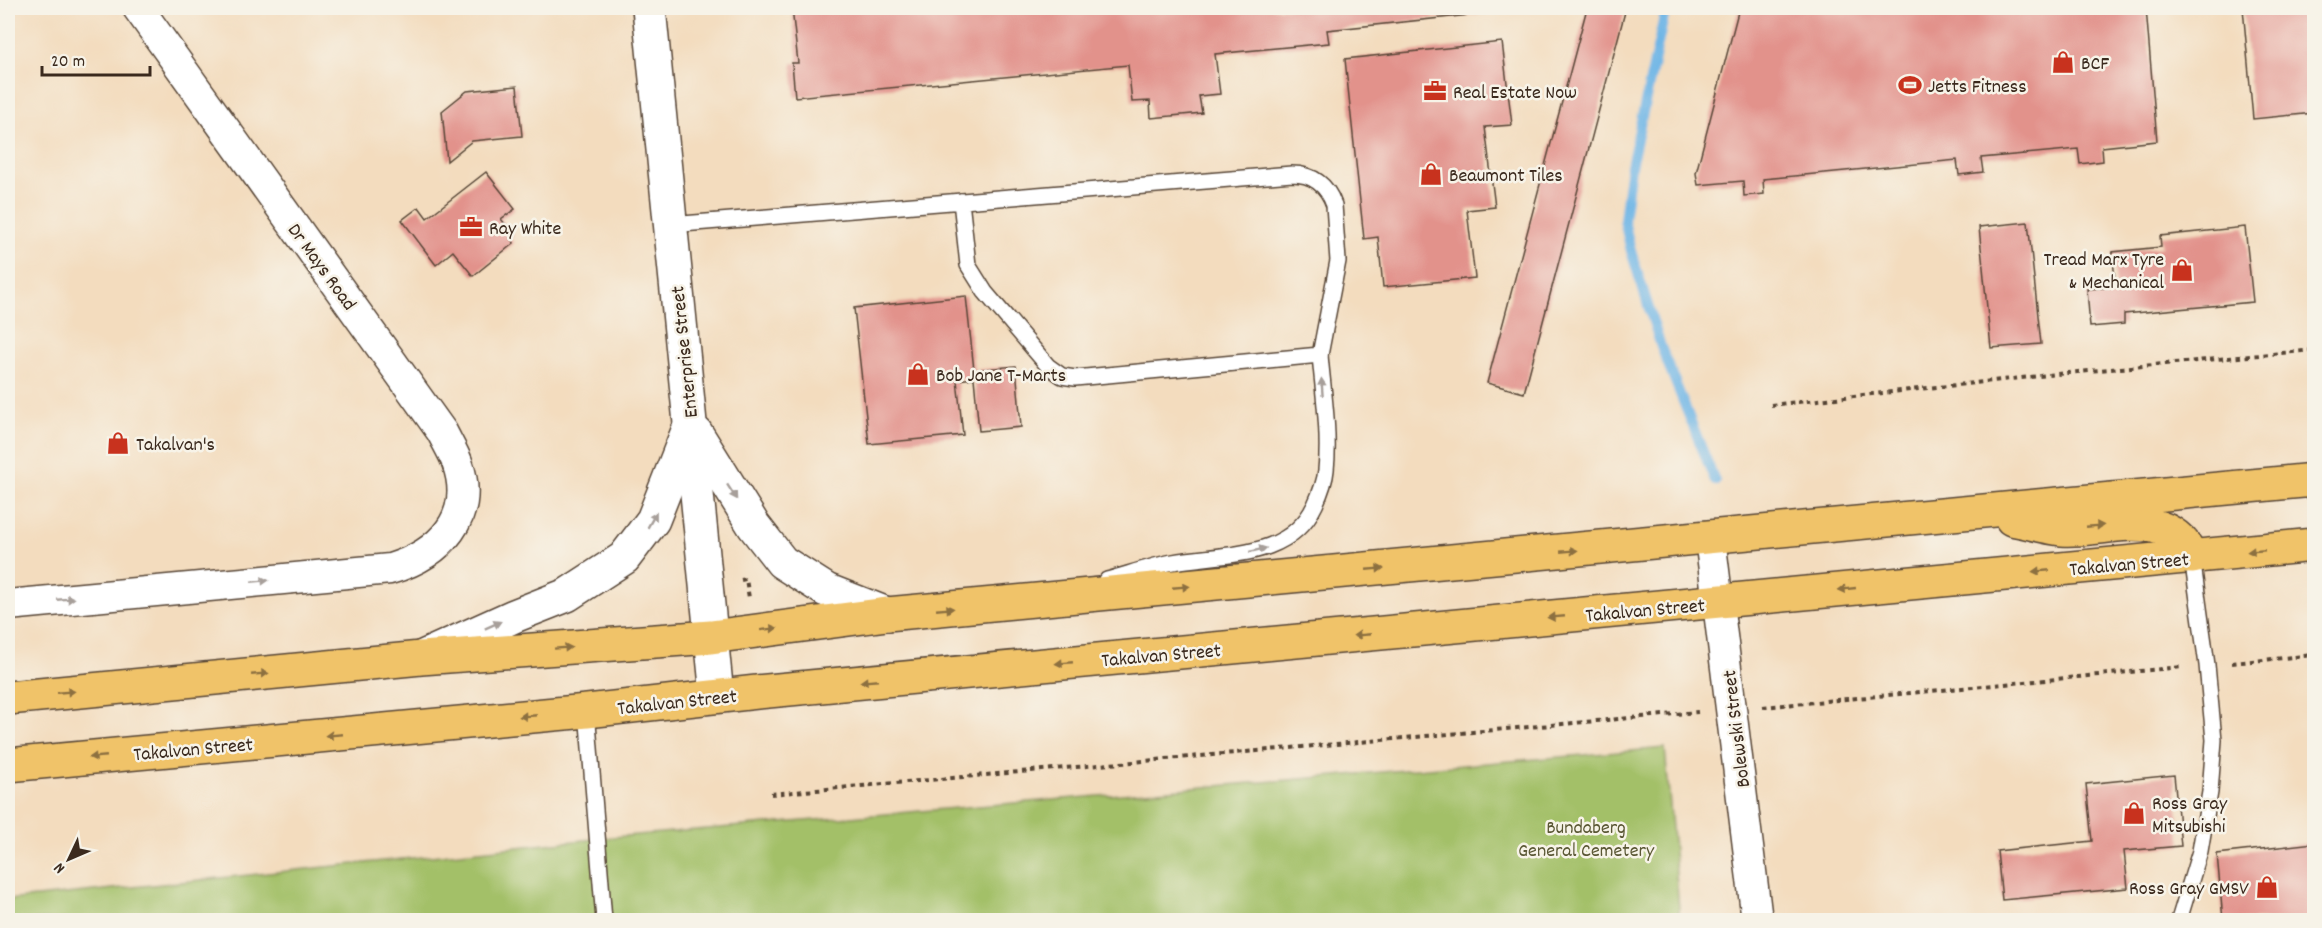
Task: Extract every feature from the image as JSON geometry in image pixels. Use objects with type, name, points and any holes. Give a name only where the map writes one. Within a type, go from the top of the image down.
[{"type":"highway","points":[[8,698],[421,658],[711,637],[887,614],[2314,480]]},
{"type":"highway","points":[[1975,512],[2062,529],[2124,524],[2145,525],[2164,529],[2177,536],[2187,546],[2192,557]]},
{"type":"highway","name":"Takalvan Street","points":[[8,765],[2314,545]]},
{"type":"street","name":"Dr Mays Road","points":[[8,605],[390,569],[411,562],[430,551],[445,537],[456,521],[461,506],[462,487],[457,462],[442,432],[138,8]]},
{"type":"street","name":"Enterprise Street","points":[[649,8],[717,696]]},
{"type":"street","points":[[691,424],[754,526],[782,562],[826,590],[887,614]]},
{"type":"street","points":[[421,658],[567,595],[624,558],[653,520],[691,424]]},
{"type":"street","name":"Bolewski Street","points":[[1710,537],[1733,710],[1757,921]]},
{"type":"lane","points":[[670,225],[1292,174],[1311,176],[1325,188],[1334,205],[1338,261],[1320,355],[1326,470],[1321,491],[1302,525],[1273,546],[1255,551],[1171,562],[1038,600]]},
{"type":"lane","points":[[962,201],[968,265],[978,283],[1048,366],[1062,376],[1075,378],[1320,355]]},
{"type":"lane","points":[[2179,921],[2200,851],[2210,792],[2214,740],[2207,665],[2192,557]]},
{"type":"lane","points":[[586,711],[604,921]]},
{"type":"path","points":[[1771,405],[2067,373],[2314,350]]},
{"type":"path","points":[[737,580],[746,579],[749,602]]},
{"type":"path","points":[[771,794],[1733,710],[2314,655]]},
{"type":"green space","name":"Bundaberg General Cemetery","points":[[1665,748],[1680,920],[8,920],[8,900],[614,837]]},
{"type":"building","points":[[792,8],[1527,9],[1327,30],[1329,43],[1215,54],[1220,94],[1199,96],[1202,113],[1151,118],[1150,101],[1132,102],[1128,65],[795,97],[792,63],[798,63]]},
{"type":"building","points":[[1587,8],[1626,8],[1524,393],[1487,383]]},
{"type":"building","points":[[1739,8],[2146,8],[2157,141],[2102,147],[2103,161],[2080,164],[2078,149],[1981,158],[1983,172],[1959,175],[1957,160],[1763,179],[1764,194],[1744,196],[1743,181],[1698,185],[1696,173]]},
{"type":"building","points":[[2243,8],[2314,8],[2314,113],[2253,119]]},
{"type":"building","points":[[1502,42],[1512,125],[1485,127],[1495,207],[1467,210],[1475,278],[1383,287],[1378,237],[1364,239],[1345,59]]},
{"type":"building","points":[[517,86],[522,136],[472,141],[447,161],[442,111],[467,91]]},
{"type":"building","name":"Ray White","points":[[486,172],[515,209],[501,219],[514,235],[510,238],[514,243],[473,276],[453,251],[436,265],[402,220],[419,207],[427,218]]},
{"type":"building","points":[[2028,222],[2041,344],[1991,348],[1979,227]]},
{"type":"building","name":"Tread Marx Tyre & Mechanical","points":[[2245,227],[2253,302],[2124,314],[2124,324],[2090,327],[2087,289],[2116,287],[2112,252],[2161,247],[2160,236]]},
{"type":"building","name":"Bob Jane T-Marts","points":[[966,296],[974,370],[1016,366],[1021,427],[979,431],[974,378],[957,380],[963,435],[869,444],[854,308]]},
{"type":"building","name":"Ross Gray Mitsubishi","points":[[2174,775],[2181,846],[2124,851],[2128,888],[2002,900],[1997,851],[2092,841],[2086,784]]},
{"type":"building","name":"Ross Gray GMSV","points":[[2314,843],[2314,920],[2223,920],[2217,854]]},
{"type":"waterway","points":[[1666,8],[1631,166],[1624,220],[1631,251],[1661,347],[1715,481]]},
{"type":"place","name":"BCF","points":[[2063,62]]},
{"type":"place","name":"Jetts Fitness","points":[[1910,85]]},
{"type":"place","name":"Real Estate Now","points":[[1435,91]]},
{"type":"place","name":"Beaumont Tiles","points":[[1431,174]]},
{"type":"place","name":"Ray White","points":[[471,227]]},
{"type":"place","name":"Tread Marx Tyre & Mechanical","points":[[2182,270]]},
{"type":"place","name":"Bob Jane T-Marts","points":[[918,374]]},
{"type":"place","name":"Takalvan's","points":[[118,443]]},
{"type":"place","name":"Ross Gray Mitsubishi","points":[[2134,813]]},
{"type":"place","name":"Ross Gray GMSV","points":[[2267,887]]}]
